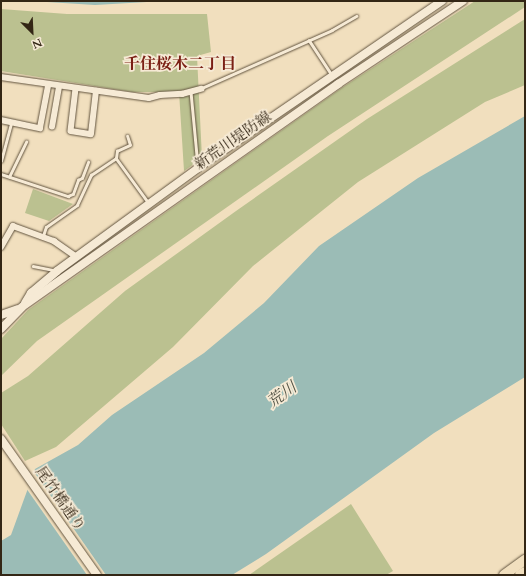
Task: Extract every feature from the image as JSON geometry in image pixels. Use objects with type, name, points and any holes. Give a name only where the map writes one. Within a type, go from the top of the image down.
[{"type":"highway","points":[[504,575],[525,560]]},
{"type":"highway","points":[[520,575],[525,572]]},
{"type":"main road","name":"新荒川堤防線","points":[[1,329],[22,307],[31,293],[77,256],[198,168],[442,1]]},
{"type":"main road","name":"新荒川堤防線","points":[[22,307],[338,84],[463,1]]},
{"type":"main road","points":[[1,316],[22,307]]},
{"type":"main road","name":"尾竹橋通り","points":[[1,439],[97,575]]},
{"type":"main road","points":[[512,575],[525,566]]},
{"type":"street","points":[[1,77],[48,86],[149,98],[191,92],[201,89]]},
{"type":"street","points":[[1,120],[40,128],[48,86]]},
{"type":"street","points":[[52,127],[59,87]]},
{"type":"street","points":[[76,89],[71,131],[91,134],[96,91]]},
{"type":"street","points":[[1,247],[14,226],[42,236],[77,256]]},
{"type":"lane","points":[[201,89],[309,40],[356,16]]},
{"type":"lane","points":[[309,40],[332,75]]},
{"type":"lane","points":[[191,92],[198,168]]},
{"type":"lane","points":[[1,161],[11,123]]},
{"type":"lane","points":[[126,136],[130,145],[117,151],[116,158],[149,204]]},
{"type":"lane","points":[[9,177],[26,142]]},
{"type":"lane","points":[[42,236],[46,227],[76,204],[91,175],[116,158]]},
{"type":"lane","points":[[1,174],[68,196],[73,194],[78,180],[82,178],[88,162]]},
{"type":"lane","points":[[33,266],[57,271]]},
{"type":"green space","points":[[475,1],[525,1],[525,7],[328,136],[37,341],[1,376],[1,339],[28,310],[343,87]]},
{"type":"green space","points":[[1,9],[67,14],[207,14],[211,52],[197,56],[202,158],[184,171],[179,92],[132,92],[1,71]]},
{"type":"green space","points":[[525,19],[525,85],[485,102],[358,182],[253,266],[173,347],[56,447],[25,461],[1,424],[1,393],[28,376],[125,291],[236,211],[367,119]]},
{"type":"green space","points":[[33,189],[73,204],[49,221],[25,213]]},
{"type":"green space","points":[[351,504],[393,571],[386,575],[249,575]]},
{"type":"water","points":[[31,1],[164,1],[95,5]]},
{"type":"water","name":"荒川","points":[[525,116],[525,377],[434,433],[266,554],[232,575],[1,575],[1,541],[11,535],[35,469],[78,445],[112,415],[204,353],[264,303],[319,246],[418,178]]},
{"type":"pier","points":[[32,469],[106,575],[87,575],[26,488]]},
{"type":"district","name":"千住桜木二丁目","points":[[180,64]]}]
